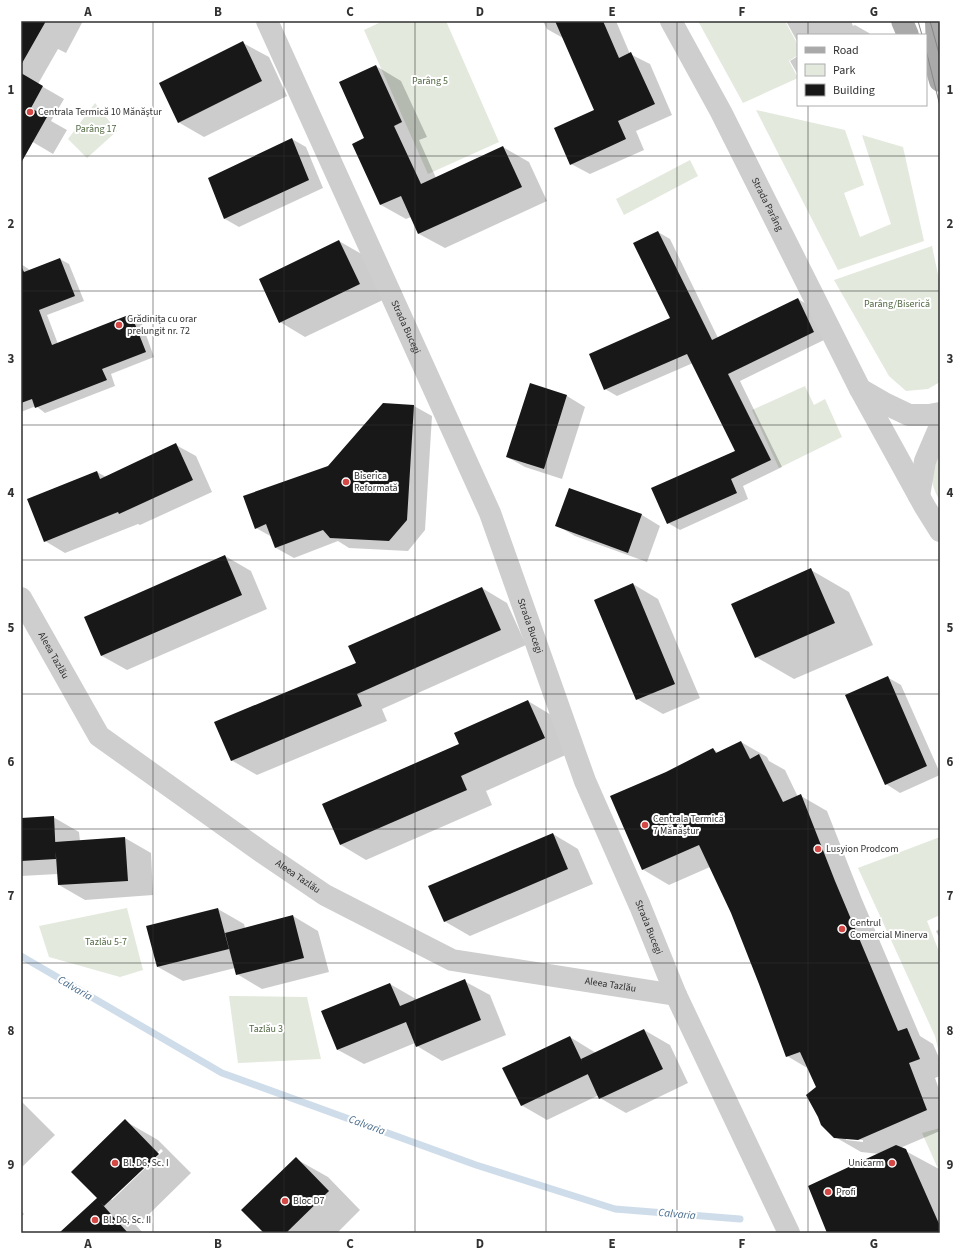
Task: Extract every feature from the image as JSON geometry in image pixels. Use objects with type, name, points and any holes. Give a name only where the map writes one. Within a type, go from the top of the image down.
[{"type":"main road","points":[[902,21],[908,34]]},
{"type":"main road","points":[[935,73],[936,21]]},
{"type":"street","name":"Strada Bucegi","points":[[267,21],[490,513],[585,781],[640,906],[676,995],[789,1233]]},
{"type":"street","name":"Strada Parâng","points":[[670,21],[722,112],[860,389],[940,531]]},
{"type":"street","points":[[860,389],[909,415],[929,415],[940,413]]},
{"type":"street","points":[[919,496],[925,461],[940,426]]},
{"type":"street","name":"Aleea Tazlău","points":[[21,598],[99,736],[263,853],[325,895],[452,960],[676,995]]},
{"type":"green space","name":"Parâng 5","points":[[383,21],[446,21],[499,142],[428,174],[364,30]]},
{"type":"green space","points":[[698,21],[785,21],[797,43],[797,56],[789,61],[797,78],[743,103]]},
{"type":"green space","name":"Parâng 17","points":[[95,103],[117,131],[87,158],[68,139]]},
{"type":"green space","points":[[756,110],[845,130],[864,185],[844,193],[860,237],[891,224],[862,135],[903,147],[924,241],[838,270]]},
{"type":"green space","points":[[690,160],[698,176],[624,215],[616,199]]},
{"type":"green space","name":"Parâng/Biserică","points":[[932,246],[940,284],[940,382],[928,389],[906,391],[889,376],[834,280]]},
{"type":"green space","points":[[805,386],[814,405],[825,399],[842,437],[779,468],[752,410]]},
{"type":"green space","points":[[940,448],[940,501],[933,486],[932,474],[934,462]]},
{"type":"green space","points":[[940,837],[940,915],[927,921],[940,954],[940,1057],[935,1036],[858,868]]},
{"type":"green space","name":"Tazlău 5-7","points":[[127,908],[143,970],[120,977],[49,957],[39,926]]},
{"type":"green space","name":"Tazlău 3","points":[[229,996],[307,997],[321,1059],[238,1063]]},
{"type":"green space","points":[[940,1128],[940,1173],[922,1133]]},
{"type":"building","points":[[21,21],[46,21],[21,65]]},
{"type":"building","points":[[555,21],[603,21],[619,58],[631,52],[655,104],[618,121],[626,139],[570,165],[554,128],[594,110]]},
{"type":"building","points":[[243,41],[262,81],[178,123],[159,83]]},
{"type":"building","points":[[376,65],[402,122],[394,126],[421,184],[503,146],[522,187],[418,234],[401,196],[380,205],[352,144],[364,138],[339,82]]},
{"type":"building","name":"Centrala Termică 10 Mănăștur","points":[[21,73],[43,86],[31,108],[47,117],[21,163]]},
{"type":"building","points":[[292,138],[309,180],[224,219],[208,178]]},
{"type":"building","points":[[658,231],[712,340],[798,298],[814,332],[728,374],[771,460],[731,479],[737,493],[667,524],[651,488],[735,451],[687,354],[604,390],[589,354],[670,318],[633,243]]},
{"type":"building","points":[[339,240],[360,284],[279,323],[259,279]]},
{"type":"building","name":"Grădinița cu orar prelungit nr. 72","points":[[60,258],[75,296],[39,310],[52,345],[131,314],[146,352],[102,369],[107,380],[35,408],[32,399],[21,403],[21,268],[24,272]]},
{"type":"building","points":[[530,383],[567,395],[544,469],[506,457]]},
{"type":"building","name":"Biserica Reformată","points":[[383,403],[414,405],[407,520],[389,541],[330,538],[323,530],[275,548],[266,524],[255,529],[243,496],[328,466]]},
{"type":"building","points":[[176,443],[193,480],[119,514],[118,512],[44,542],[27,499],[97,471],[100,479]]},
{"type":"building","points":[[569,488],[642,514],[628,553],[555,526]]},
{"type":"building","points":[[225,555],[242,595],[101,656],[84,617]]},
{"type":"building","points":[[811,568],[835,623],[755,658],[731,604]]},
{"type":"building","points":[[633,583],[675,684],[636,700],[594,600]]},
{"type":"building","points":[[482,587],[501,630],[357,694],[362,706],[231,761],[214,722],[356,663],[348,646]]},
{"type":"building","points":[[888,676],[927,766],[885,785],[845,695]]},
{"type":"building","points":[[528,700],[545,738],[461,776],[467,790],[340,845],[322,804],[459,744],[454,733]]},
{"type":"building","points":[[741,741],[750,759],[759,754],[783,802],[801,794],[835,881],[898,1031],[907,1028],[920,1059],[909,1063],[927,1110],[858,1140],[834,1138],[821,1125],[806,1095],[816,1087],[800,1052],[786,1057],[731,913],[699,845],[642,870],[610,796],[666,772],[713,748],[716,753]]},
{"type":"building","points":[[54,816],[56,859],[21,861],[21,818]]},
{"type":"building","points":[[553,833],[568,869],[444,922],[428,886]]},
{"type":"building","points":[[125,837],[128,881],[58,885],[55,842]]},
{"type":"building","points":[[218,908],[229,949],[157,967],[146,926]]},
{"type":"building","points":[[293,915],[304,958],[236,975],[225,933]]},
{"type":"building","points":[[465,979],[481,1020],[416,1047],[406,1022],[337,1050],[321,1011],[390,983],[400,1006]]},
{"type":"building","points":[[644,1029],[663,1069],[599,1099],[581,1059]]},
{"type":"building","points":[[570,1036],[588,1074],[521,1106],[502,1068]]},
{"type":"building","name":"Bl. D6, Sc. I","points":[[125,1119],[159,1154],[104,1206],[101,1203],[128,1233],[59,1233],[97,1198],[71,1172]]},
{"type":"building","points":[[896,1145],[906,1149],[940,1226],[940,1233],[827,1233],[808,1186]]},
{"type":"building","name":"Bloc D7","points":[[296,1157],[329,1191],[286,1233],[264,1233],[241,1210]]},
{"type":"waterway","name":"Calvaria","points":[[21,956],[222,1073],[476,1165],[615,1209],[740,1219]]},
{"type":"tram line","points":[[918,21],[922,34]]},
{"type":"tram line","points":[[930,21],[940,57]]},
{"type":"tram line","points":[[927,54],[940,106]]},
{"type":"place","name":"Centrala Termică 10 Mănăștur","points":[[30,112]]},
{"type":"place","name":"Grădinița cu orar prelungit nr. 72","points":[[119,325]]},
{"type":"place","name":"Biserica Reformată","points":[[346,482]]},
{"type":"place","name":"Centrala Termică 7 Mănăștur","points":[[645,825]]},
{"type":"place","name":"Lusyion Prodcom","points":[[818,849]]},
{"type":"place","name":"Centrul Comercial Minerva","points":[[842,929]]},
{"type":"place","name":"Bl. D6, Sc. I","points":[[115,1163]]},
{"type":"place","name":"Unicarm","points":[[892,1163]]},
{"type":"place","name":"Profi","points":[[828,1192]]},
{"type":"place","name":"Bloc D7","points":[[285,1201]]},
{"type":"place","name":"Bl. D6, Sc. II","points":[[95,1220]]}]
